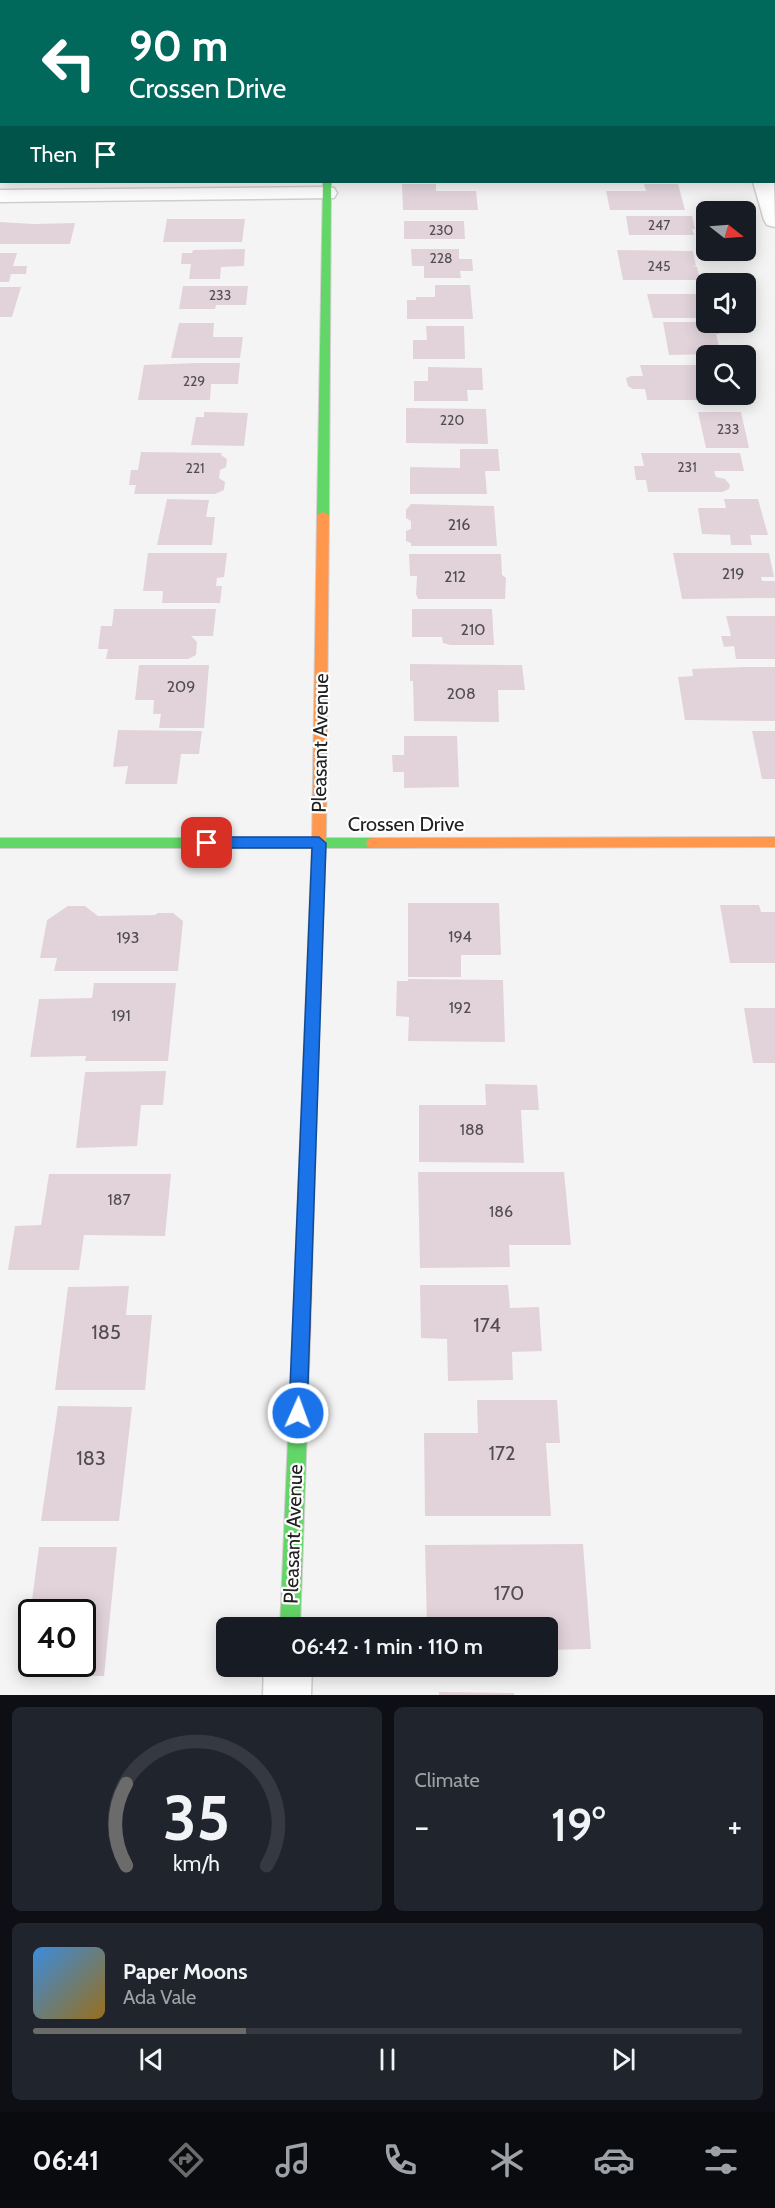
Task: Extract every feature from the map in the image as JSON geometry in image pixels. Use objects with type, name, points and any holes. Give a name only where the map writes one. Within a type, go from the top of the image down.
[{"type":"street","points":[[767,187],[775,220]]},
{"type":"street","points":[[0,196],[326,188]]},
{"type":"street","name":"Pleasant Avenue","points":[[290,1617],[319,843],[326,188]]},
{"type":"street","name":"Crossen Drive","points":[[0,843],[775,842]]},
{"type":"street","points":[[287,1695],[288,1677]]},
{"type":"path","points":[[686,183],[767,187]]},
{"type":"building","points":[[402,184],[436,184],[436,191],[476,191],[478,210],[403,210]]},
{"type":"building","points":[[644,184],[678,184],[685,210],[610,210],[606,191],[646,191]]},
{"type":"building","points":[[626,216],[692,216],[694,235],[629,235]]},
{"type":"building","points":[[167,219],[245,219],[242,242],[163,242]]},
{"type":"building","points":[[404,221],[464,221],[465,239],[404,239]]},
{"type":"building","points":[[0,222],[75,223],[70,244],[0,244]]},
{"type":"building","points":[[245,249],[244,266],[221,267],[220,279],[189,279],[191,264],[181,264],[182,253],[192,253],[193,250]]},
{"type":"building","points":[[411,249],[459,249],[459,259],[472,259],[473,271],[460,271],[461,278],[424,278],[424,266],[412,266]]},
{"type":"building","points":[[617,250],[693,251],[696,266],[692,266],[697,267],[698,273],[696,273],[696,280],[623,280]]},
{"type":"building","points":[[0,253],[17,253],[13,266],[27,266],[26,274],[11,274],[9,282],[0,282]]},
{"type":"building","points":[[435,285],[470,285],[473,319],[407,319],[407,300],[416,300],[416,297],[435,297]]},
{"type":"building","points":[[183,286],[248,286],[246,305],[216,305],[215,309],[179,309]]},
{"type":"building","points":[[0,287],[21,287],[12,317],[0,317]]},
{"type":"building","points":[[647,294],[696,294],[696,318],[653,318]]},
{"type":"building","points":[[663,322],[696,322],[696,333],[719,333],[716,334],[719,345],[696,345],[696,354],[669,355]]},
{"type":"building","points":[[179,323],[214,323],[213,337],[243,337],[240,358],[171,358]]},
{"type":"building","points":[[426,326],[464,326],[465,359],[413,359],[413,340],[427,340]]},
{"type":"building","points":[[240,363],[238,384],[211,384],[210,400],[138,400],[144,365]]},
{"type":"building","points":[[640,365],[696,365],[696,400],[647,400],[645,389],[633,389],[628,386],[626,378],[643,376]]},
{"type":"building","points":[[428,367],[482,368],[483,390],[467,390],[468,401],[414,401],[414,381],[428,381]]},
{"type":"building","points":[[406,408],[486,409],[488,444],[406,443]]},
{"type":"building","points":[[204,412],[248,413],[244,446],[191,445],[196,417],[204,417]]},
{"type":"building","points":[[698,412],[741,412],[749,448],[706,448]]},
{"type":"building","points":[[460,449],[498,449],[500,471],[485,471],[487,494],[410,494],[410,467],[460,468]]},
{"type":"building","points":[[141,452],[222,453],[221,455],[227,459],[226,467],[220,470],[219,478],[225,482],[224,490],[215,494],[134,494],[136,485],[129,485],[131,470],[138,470]]},
{"type":"building","points":[[641,453],[740,453],[744,471],[714,471],[716,477],[725,479],[730,485],[729,489],[722,492],[648,492],[646,480],[636,480],[634,466],[644,466]]},
{"type":"building","points":[[167,499],[209,500],[206,517],[215,517],[212,545],[157,545]]},
{"type":"building","points":[[724,499],[758,499],[768,535],[750,535],[752,545],[731,545],[730,535],[702,534],[698,508],[726,508]]},
{"type":"building","points":[[411,504],[494,506],[497,546],[411,546],[411,543],[406,541],[406,531],[411,529],[411,521],[406,518],[406,510]]},
{"type":"building","points":[[148,553],[227,553],[224,577],[217,578],[216,586],[222,586],[220,603],[162,603],[163,591],[143,591]]},
{"type":"building","points":[[673,553],[769,553],[774,577],[761,577],[762,581],[775,581],[775,598],[682,599]]},
{"type":"building","points":[[409,554],[501,554],[502,575],[506,578],[505,599],[418,599],[417,576],[410,576]]},
{"type":"building","points":[[114,609],[216,609],[213,636],[191,636],[197,642],[196,655],[188,659],[106,659],[108,649],[98,649],[101,626],[112,626]]},
{"type":"building","points":[[412,609],[492,609],[494,645],[450,645],[443,643],[442,637],[412,637]]},
{"type":"building","points":[[726,616],[775,616],[775,659],[736,659],[734,646],[724,647],[721,636],[731,636]]},
{"type":"building","points":[[410,664],[522,665],[525,690],[498,690],[499,722],[414,721],[413,681],[410,681]]},
{"type":"building","points":[[139,665],[209,665],[204,728],[159,728],[161,714],[153,714],[154,700],[135,700]]},
{"type":"building","points":[[775,667],[775,721],[685,720],[678,677],[693,676],[692,669]]},
{"type":"building","points":[[118,730],[202,731],[199,754],[181,754],[177,784],[125,784],[128,766],[113,767]]},
{"type":"building","points":[[752,731],[775,731],[775,779],[762,779]]},
{"type":"building","points":[[404,736],[457,736],[459,787],[404,788],[404,772],[393,772],[392,755],[404,755]]},
{"type":"building","points":[[408,903],[499,903],[501,955],[461,955],[461,977],[408,977]]},
{"type":"building","points":[[720,905],[759,905],[761,912],[775,912],[775,963],[730,963]]},
{"type":"building","points":[[68,906],[85,906],[98,916],[173,913],[183,921],[178,971],[54,971],[57,958],[40,958],[47,920]]},
{"type":"building","points":[[408,979],[503,980],[505,1042],[408,1041],[409,1017],[396,1016],[397,981],[408,981]]},
{"type":"building","points":[[94,983],[176,983],[168,1061],[85,1061],[86,1056],[30,1057],[39,999],[92,998]]},
{"type":"building","points":[[744,1008],[775,1008],[775,1063],[753,1063]]},
{"type":"building","points":[[166,1071],[163,1105],[141,1105],[137,1146],[76,1148],[85,1072]]},
{"type":"building","points":[[485,1084],[537,1085],[539,1110],[521,1110],[524,1163],[419,1162],[419,1105],[486,1105]]},
{"type":"building","points":[[418,1172],[564,1172],[571,1245],[509,1245],[510,1267],[420,1268]]},
{"type":"building","points":[[49,1174],[171,1174],[165,1236],[84,1235],[79,1270],[8,1270],[15,1226],[41,1225]]},
{"type":"building","points":[[420,1285],[508,1285],[510,1308],[539,1307],[542,1351],[512,1352],[513,1380],[448,1381],[447,1339],[421,1338]]},
{"type":"building","points":[[129,1286],[126,1315],[152,1315],[145,1390],[55,1390],[68,1287]]},
{"type":"building","points":[[477,1400],[557,1400],[560,1443],[546,1443],[551,1516],[425,1516],[424,1433],[478,1433]]},
{"type":"building","points":[[58,1406],[132,1407],[119,1521],[41,1521]]},
{"type":"building","points":[[583,1544],[591,1649],[558,1650],[558,1617],[427,1617],[425,1545]]},
{"type":"building","points":[[39,1547],[117,1547],[104,1676],[96,1676],[96,1599],[32,1599]]},
{"type":"building","points":[[439,1692],[514,1693],[514,1695],[439,1695]]},
{"type":"traffic: fast","points":[[323,515],[327,183]]},
{"type":"traffic: fast","points":[[0,843],[373,843]]},
{"type":"traffic: fast","points":[[290,1617],[301,1342]]},
{"type":"traffic: slow","points":[[314,967],[319,843],[323,515]]},
{"type":"traffic: slow","points":[[373,843],[775,842]]},
{"type":"traffic: jam","points":[[301,1342],[314,967]]},
{"type":"route","points":[[207,843],[319,843],[298,1413]]}]
